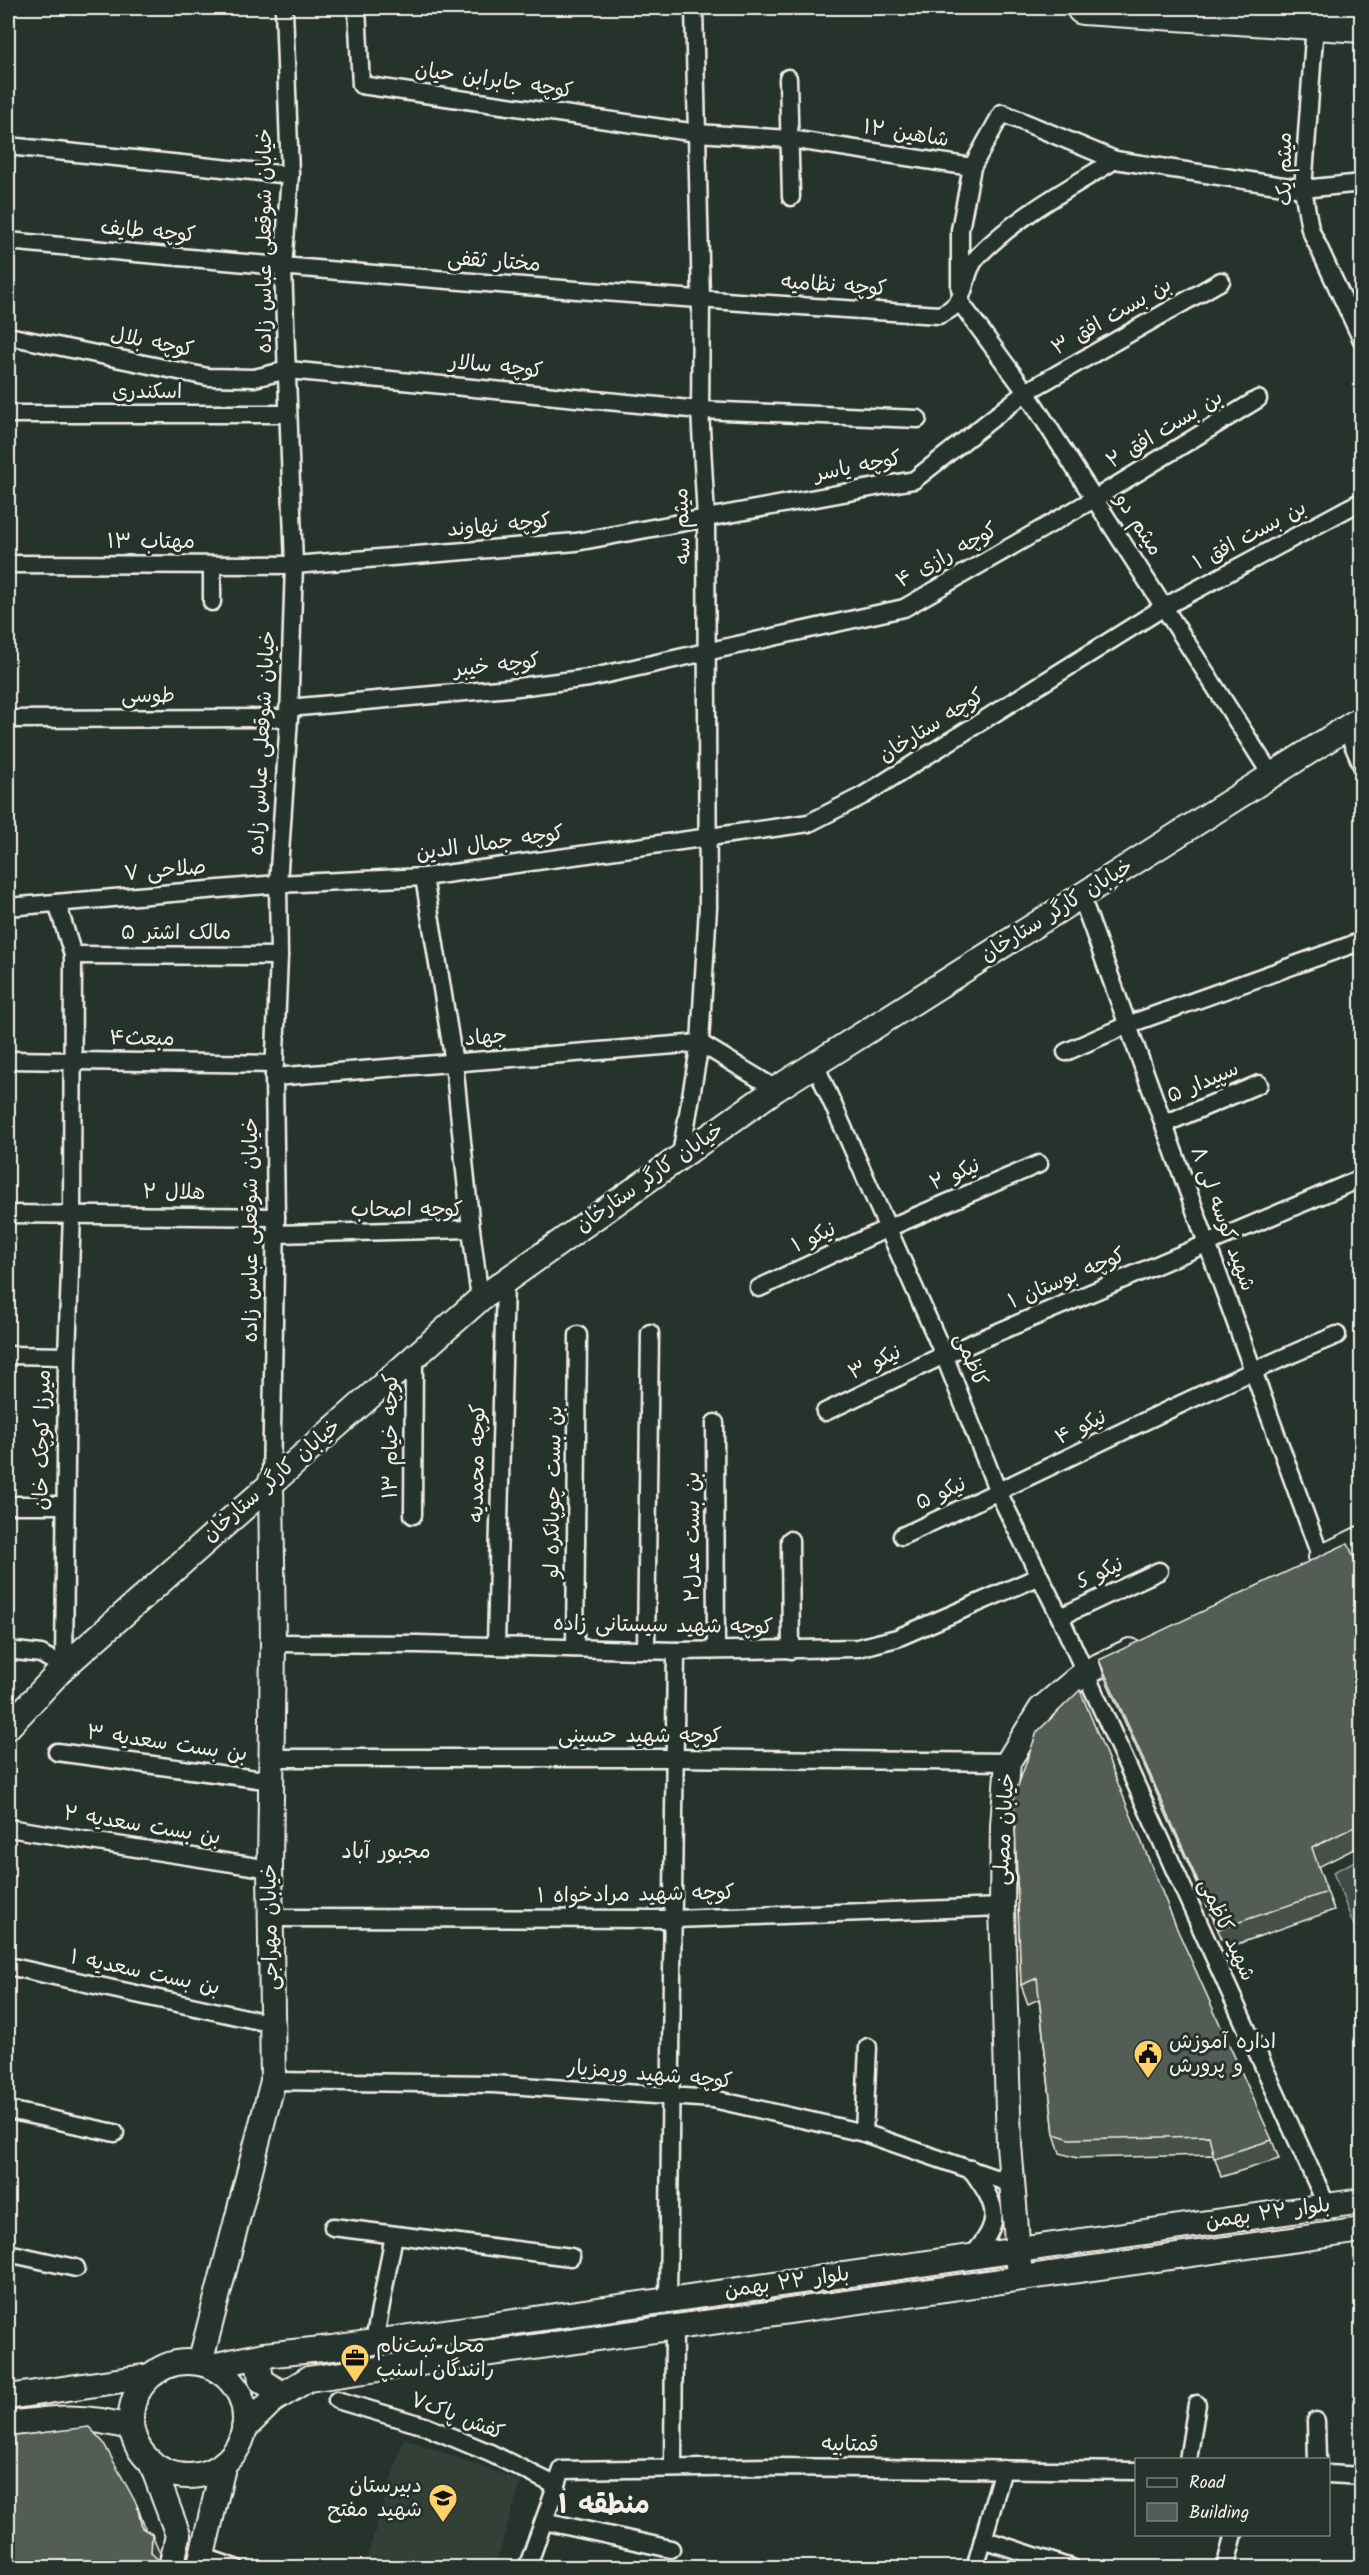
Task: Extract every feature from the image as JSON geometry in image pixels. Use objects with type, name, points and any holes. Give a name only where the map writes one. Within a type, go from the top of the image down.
[{"type":"highway","points":[[1083,8],[1362,26]]},
{"type":"street","name":"خیابان شوقعلی عباس زاده","points":[[271,1481],[275,1071],[279,956],[278,884],[289,713],[294,565],[283,268],[290,175],[284,8]]},
{"type":"street","name":"کوچه جابرابن حیان","points":[[357,8],[361,85],[697,133]]},
{"type":"street","name":"میثم سه","points":[[681,1155],[700,1043],[708,907],[706,518],[700,410],[701,301],[694,8]]},
{"type":"street","name":"میثم یک","points":[[1315,24],[1303,189],[1310,229],[1362,340]]},
{"type":"street","points":[[788,78],[791,197]]},
{"type":"street","points":[[972,167],[1002,113],[1115,160],[1303,189],[1362,183]]},
{"type":"street","name":"شاهین ۱۲","points":[[697,133],[790,139],[972,167],[960,230],[960,302]]},
{"type":"street","points":[[8,146],[290,175]]},
{"type":"street","points":[[960,302],[975,259],[999,235],[1115,160]]},
{"type":"street","name":"کوچه طایف","points":[[8,241],[283,268]]},
{"type":"street","name":"مختار ثقفی","points":[[283,268],[701,301]]},
{"type":"street","name":"بن بست افق ۳","points":[[1026,392],[1221,281]]},
{"type":"street","name":"کوچه نظامیه","points":[[701,301],[939,315],[951,311],[960,302]]},
{"type":"street","name":"میثم دو","points":[[960,302],[1026,392],[1272,776]]},
{"type":"street","name":"کوچه بلال","points":[[8,336],[208,377],[255,378],[288,370]]},
{"type":"street","name":"کوچه سالار","points":[[288,370],[700,410],[918,418]]},
{"type":"street","name":"کوچه یاسر","points":[[706,518],[914,480],[1026,392]]},
{"type":"street","name":"بن بست افق ۲","points":[[1094,499],[1258,399]]},
{"type":"street","name":"اسکندری","points":[[8,414],[287,414]]},
{"type":"street","name":"کوچه رازی ۴","points":[[707,650],[904,608],[1094,499]]},
{"type":"street","name":"بن بست افق ۱","points":[[1164,608],[1356,504]]},
{"type":"street","name":"کوچه نهاوند","points":[[294,565],[576,542],[706,518]]},
{"type":"street","name":"مهتاب ۱۳","points":[[8,564],[294,565]]},
{"type":"street","points":[[212,565],[212,602]]},
{"type":"street","name":"کوچه ستارخان","points":[[707,836],[809,823],[864,795],[1164,608]]},
{"type":"street","name":"کوچه خیبر","points":[[289,713],[589,678],[707,650]]},
{"type":"street","name":"طوسی","points":[[8,719],[289,713]]},
{"type":"street","points":[[1354,723],[1362,766]]},
{"type":"street","name":"خیابان کارگر ستارخان","points":[[8,1727],[64,1667],[271,1481],[480,1299],[776,1089],[1354,723]]},
{"type":"street","name":"کوچه جمال الدین","points":[[278,884],[424,877],[707,836]]},
{"type":"street","points":[[424,877],[454,1063],[471,1229]]},
{"type":"street","name":"صلاحی ۷","points":[[8,907],[278,884]]},
{"type":"street","name":"شهید کوسه لی ۸","points":[[1081,896],[1321,1558]]},
{"type":"street","name":"میرزا کوچک خان","points":[[57,903],[73,955],[74,1060],[64,1505],[64,1667]]},
{"type":"street","points":[[1066,1052],[1127,1025],[1362,941]]},
{"type":"street","name":"مالک اشتر ۵","points":[[73,955],[279,956]]},
{"type":"street","points":[[700,1043],[776,1089]]},
{"type":"street","name":"جهاد","points":[[275,1071],[454,1063],[700,1043]]},
{"type":"street","name":"مبعث۴","points":[[8,1060],[74,1060],[275,1071]]},
{"type":"street","name":"کاظمی","points":[[815,1064],[944,1355],[998,1492],[1038,1578],[1060,1617],[1084,1673]]},
{"type":"street","name":"سپیدار ۵","points":[[1164,1124],[1259,1084]]},
{"type":"street","name":"نیکو ۲","points":[[888,1228],[1040,1164]]},
{"type":"street","name":"کوچه بوستان ۱","points":[[944,1355],[1362,1178]]},
{"type":"street","name":"هلال ۲","points":[[8,1214],[72,1214],[275,1225]]},
{"type":"street","name":"کوچه اصحاب","points":[[275,1225],[471,1229],[480,1299]]},
{"type":"street","name":"نیکو ۱","points":[[759,1288],[888,1228]]},
{"type":"street","name":"کوچه محمدیه","points":[[496,1646],[505,1281]]},
{"type":"street","points":[[646,1650],[650,1333]]},
{"type":"street","name":"بن بست چوپانکره لو","points":[[575,1648],[578,1335]]},
{"type":"street","name":"نیکو ۴","points":[[998,1492],[1253,1370],[1337,1335]]},
{"type":"street","points":[[8,1355],[67,1356]]},
{"type":"street","name":"نیکو ۳","points":[[825,1412],[944,1355]]},
{"type":"street","name":"کوچه خیام ۱۳","points":[[413,1515],[414,1356]]},
{"type":"street","name":"بن بست عدل۲","points":[[715,1423],[716,1650]]},
{"type":"street","name":"خیابان مهراجی","points":[[206,2365],[273,2081],[270,1869],[273,1643],[271,1481]]},
{"type":"street","name":"نیکو ۵","points":[[902,1536],[998,1492]]},
{"type":"street","points":[[8,1505],[64,1505]]},
{"type":"street","points":[[1300,1569],[1362,1538]]},
{"type":"street","points":[[790,1540],[791,1650]]},
{"type":"street","name":"نیکو 5","points":[[1060,1617],[1160,1572]]},
{"type":"street","name":"کوچه شهید سیستانی زاده","points":[[273,1643],[676,1651],[858,1648],[897,1638],[1038,1578]]},
{"type":"street","name":"خیابان مصلی","points":[[1021,2276],[1016,2250],[1009,2145],[1002,1907],[1003,1825],[1008,1762],[1041,1709],[1084,1673],[1149,1642]]},
{"type":"street","points":[[8,1650],[41,1654],[64,1667]]},
{"type":"street","points":[[668,2300],[673,2097],[676,1651]]},
{"type":"street","name":"شهید کاظمی","points":[[1084,1673],[1327,2206]]},
{"type":"street","name":"بن بست سعدیه ۳","points":[[57,1752],[272,1770]]},
{"type":"street","name":"کوچه شهید حسینی","points":[[272,1770],[675,1758],[1008,1762]]},
{"type":"street","name":"بن بست سعدیه ۲","points":[[8,1828],[270,1869]]},
{"type":"street","name":"۱ کوچه شهید مرادخواه","points":[[271,1918],[674,1919],[1002,1907]]},
{"type":"street","name":"بن بست سعدیه ۱","points":[[8,1966],[273,2024]]},
{"type":"street","points":[[864,2133],[868,2047]]},
{"type":"street","name":"کوچه شهید ورمزیار","points":[[273,2081],[494,2084],[713,2099],[864,2133],[1012,2184]]},
{"type":"street","points":[[8,2110],[115,2133]]},
{"type":"street","points":[[970,2168],[990,2196],[994,2220],[987,2239],[971,2257]]},
{"type":"street","name":"بلوار ۲۲ بهمن","points":[[206,2365],[1362,2201]]},
{"type":"street","points":[[333,2227],[571,2257]]},
{"type":"street","name":"بلوار ۲۲ بهمن","points":[[244,2428],[282,2394],[308,2379],[1362,2229]]},
{"type":"street","points":[[374,2342],[394,2235]]},
{"type":"street","points":[[8,2253],[76,2268]]},
{"type":"street","points":[[673,2468],[674,2328]]},
{"type":"street","points":[[264,2355],[259,2366],[261,2380],[282,2394]]},
{"type":"street","points":[[183,2362],[206,2365],[236,2388],[244,2407],[244,2428],[237,2448],[224,2463],[207,2473],[187,2475],[168,2472],[151,2462],[138,2447],[131,2428],[131,2409],[138,2391],[150,2376],[166,2366],[183,2362]]},
{"type":"street","points":[[8,2397],[150,2376]]},
{"type":"street","points":[[83,2418],[93,2411],[96,2400],[86,2386]]},
{"type":"street","name":"کفش پاک۷","points":[[337,2400],[425,2426],[490,2453],[560,2478]]},
{"type":"street","points":[[1188,2458],[1197,2404]]},
{"type":"street","points":[[8,2424],[62,2417],[103,2420],[131,2428]]},
{"type":"street","points":[[1316,2421],[1317,2458]]},
{"type":"street","points":[[151,2462],[178,2535],[171,2568]]},
{"type":"street","points":[[202,2554],[224,2463]]},
{"type":"street","name":"قمتابیه","points":[[560,2478],[673,2468],[1135,2471]]},
{"type":"street","points":[[975,2568],[1003,2469]]},
{"type":"street","points":[[1330,2474],[1362,2476]]},
{"type":"street","points":[[528,2568],[560,2478]]},
{"type":"street","points":[[544,2521],[671,2549]]},
{"type":"street","points":[[178,2535],[187,2532],[197,2533],[202,2554]]},
{"type":"street","points":[[1225,2568],[1234,2536]]},
{"type":"street","points":[[983,2539],[1071,2568]]},
{"type":"street","points":[[202,2554],[236,2568]]},
{"type":"shaded area","points":[[1361,1858],[1361,1944],[1333,1872]]},
{"type":"shaded area","name":"دبیرستان شهید مفتح","points":[[404,2438],[521,2481],[495,2567],[364,2567]]},
{"type":"building","points":[[1348,1543],[1362,1579],[1362,1823],[1312,1848],[1327,1892],[1219,1929],[1099,1660]]},
{"type":"building","points":[[1080,1690],[1178,1931],[1272,2140],[1214,2158],[1209,2136],[1070,2139],[1054,2134],[1037,1978],[1021,1985],[1014,1797],[1037,1732]]},
{"type":"building","points":[[89,2427],[103,2442],[137,2505],[142,2528],[152,2534],[151,2553],[161,2562],[159,2568],[8,2568],[8,2437]]},
{"type":"place","name":"اداره آموزش و پرورش","points":[[1148,2080]]},
{"type":"place","name":"محل ثبت‌نام رانندگان اسنپ","points":[[355,2384]]},
{"type":"place","name":"دبیرستان شهید مفتح","points":[[443,2524]]},
{"type":"district","name":"مجبور آباد","points":[[386,1852]]},
{"type":"district","name":"منطقه ۱","points":[[604,2505]]}]
